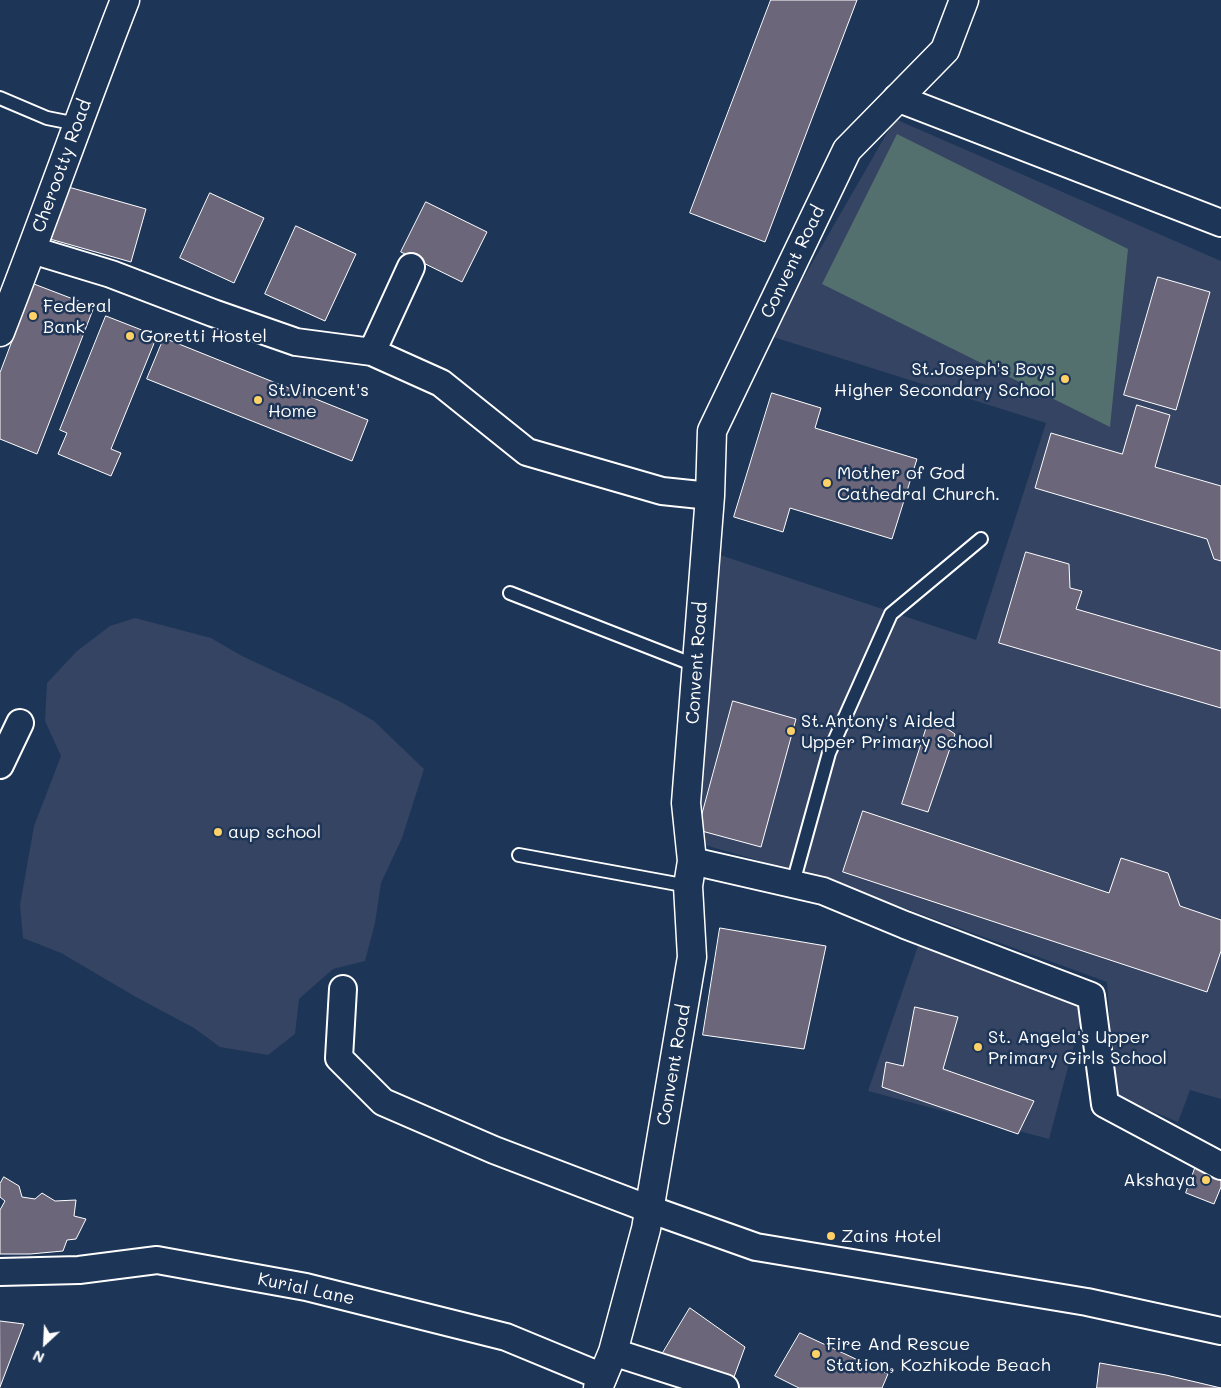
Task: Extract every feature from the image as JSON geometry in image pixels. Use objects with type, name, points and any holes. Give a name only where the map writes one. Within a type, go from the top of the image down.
[{"type":"street","name":"Cherootty Road","points":[[0,332],[124,0]]},
{"type":"street","name":"Convent Road","points":[[600,1382],[613,1352],[646,1229],[692,957],[686,802],[710,496],[712,431],[846,150],[945,50],[964,0]]},
{"type":"street","points":[[897,98],[1221,223]]},
{"type":"street","points":[[32,250],[111,274],[296,342],[372,352],[441,383],[528,452],[662,490],[710,496]]},
{"type":"street","points":[[372,352],[411,266]]},
{"type":"street","points":[[0,765],[20,723]]},
{"type":"street","points":[[690,873],[793,883],[823,891],[905,925],[1091,996],[1105,1104],[1221,1166]]},
{"type":"street","points":[[342,989],[339,1058],[383,1102],[494,1150],[649,1209],[756,1247],[1087,1302],[1221,1331]]},
{"type":"street","name":"Kurial Lane","points":[[0,1272],[80,1270],[157,1260],[306,1287],[506,1337],[600,1382]]},
{"type":"street","points":[[613,1352],[725,1388]]},
{"type":"lane","points":[[0,98],[48,118],[77,124]]},
{"type":"lane","points":[[793,883],[829,753],[891,614],[981,539]]},
{"type":"lane","points":[[510,594],[697,666]]},
{"type":"lane","points":[[519,855],[690,873]]},
{"type":"shaded area","points":[[895,119],[1221,261],[1221,1099],[1190,1090],[1178,1122],[1115,1096],[1107,982],[833,882],[698,843],[714,553],[976,640],[1046,423],[770,336]]},
{"type":"shaded area","name":"aup school","points":[[135,618],[211,638],[242,656],[339,701],[374,721],[424,769],[402,838],[381,883],[375,923],[365,961],[333,969],[299,999],[295,1034],[268,1055],[220,1047],[194,1028],[61,953],[23,938],[20,905],[34,826],[61,756],[45,721],[47,683],[77,651],[110,626]]},
{"type":"shaded area","name":"St. Angela's Upper Primary Girls School","points":[[920,940],[1085,1003],[1049,1139],[868,1091]]},
{"type":"green space","points":[[897,134],[1128,249],[1110,427],[822,284]]},
{"type":"building","points":[[771,0],[857,0],[765,242],[690,213]]},
{"type":"building","points":[[65,186],[146,209],[131,262],[50,239]]},
{"type":"building","points":[[210,193],[264,218],[234,283],[180,258]]},
{"type":"building","points":[[426,202],[487,232],[462,282],[401,252]]},
{"type":"building","points":[[296,226],[356,254],[325,321],[265,294]]},
{"type":"building","points":[[1158,277],[1210,292],[1176,410],[1124,395]]},
{"type":"building","points":[[34,284],[94,307],[37,454],[0,439],[0,373]]},
{"type":"building","points":[[106,316],[157,336],[111,449],[121,453],[111,476],[58,454],[67,433],[60,430]]},
{"type":"building","name":"St.Vincent's Home","points":[[164,338],[368,420],[352,461],[147,379]]},
{"type":"building","name":"Mother of God Cathedral Church.","points":[[772,393],[821,408],[815,428],[917,459],[892,539],[790,508],[783,532],[734,517]]},
{"type":"building","points":[[1137,405],[1170,415],[1155,467],[1221,486],[1221,561],[1214,559],[1207,539],[1035,488],[1051,433],[1122,454]]},
{"type":"building","points":[[1026,552],[1069,564],[1070,588],[1082,591],[1076,609],[1221,651],[1221,708],[999,643]]},
{"type":"building","points":[[733,701],[796,719],[761,847],[698,830]]},
{"type":"building","points":[[930,717],[955,734],[928,812],[902,804]]},
{"type":"building","points":[[863,811],[1109,893],[1121,858],[1168,873],[1180,906],[1221,920],[1221,951],[1207,992],[843,872]]},
{"type":"building","points":[[720,928],[826,946],[804,1049],[703,1035]]},
{"type":"building","points":[[915,1007],[958,1017],[943,1069],[1034,1101],[1018,1134],[882,1087],[886,1062],[903,1066]]},
{"type":"building","name":"Akshaya","points":[[1197,1163],[1221,1172],[1221,1187],[1214,1204],[1186,1193]]},
{"type":"building","points":[[4,1177],[19,1186],[22,1197],[35,1199],[42,1193],[55,1201],[76,1200],[74,1216],[86,1219],[76,1239],[67,1240],[63,1251],[0,1254],[0,1210],[5,1201],[0,1197],[0,1184]]},
{"type":"building","points":[[690,1308],[745,1347],[730,1388],[655,1366]]},
{"type":"building","points":[[0,1321],[24,1324],[0,1387]]},
{"type":"building","name":"Fire And Rescue Station, Kozhikode Beach","points":[[800,1333],[888,1374],[882,1388],[799,1388],[775,1376]]},
{"type":"building","points":[[1100,1363],[1166,1375],[1221,1388],[1097,1388]]},
{"type":"place","name":"Federal Bank","points":[[33,316]]},
{"type":"place","name":"Goretti Hostel","points":[[130,336]]},
{"type":"place","name":"St.Joseph's Boys Higher Secondary School","points":[[1065,379]]},
{"type":"place","name":"St.Vincent's Home","points":[[258,400]]},
{"type":"place","name":"Mother of God Cathedral Church.","points":[[827,483]]},
{"type":"place","name":"St.Antony's Aided Upper Primary School","points":[[791,731]]},
{"type":"place","name":"aup school","points":[[218,832]]},
{"type":"place","name":"St. Angela's Upper Primary Girls School","points":[[978,1047]]},
{"type":"place","name":"Akshaya","points":[[1206,1180]]},
{"type":"place","name":"Zains Hotel","points":[[831,1236]]},
{"type":"place","name":"Fire And Rescue Station, Kozhikode Beach","points":[[816,1354]]}]
